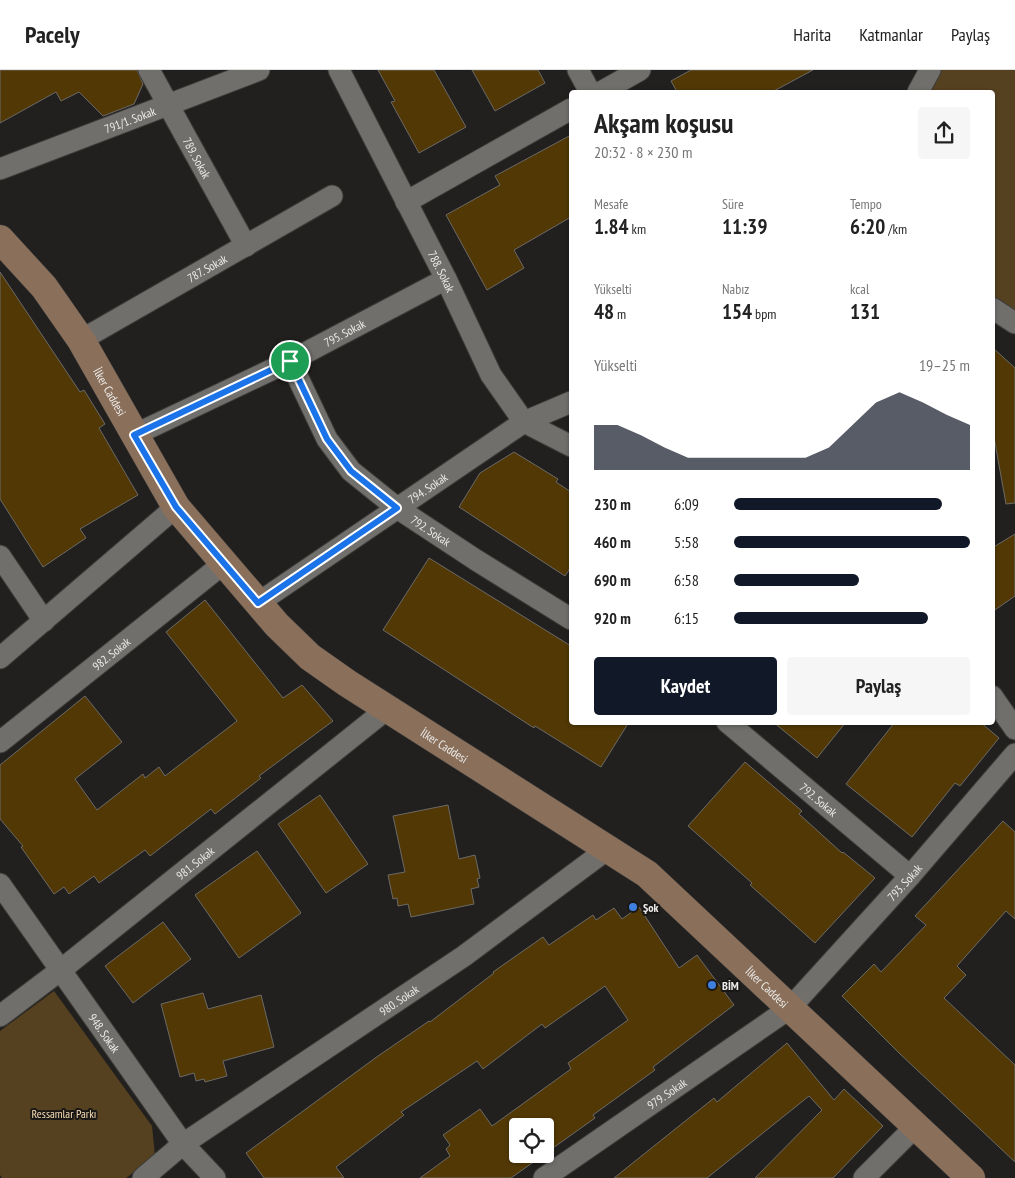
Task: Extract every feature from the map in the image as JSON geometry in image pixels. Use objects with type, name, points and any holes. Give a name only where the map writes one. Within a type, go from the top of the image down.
[{"type":"main road","name":"İlker Caddesi","points":[[0,239],[44,287],[81,340],[176,507],[223,564],[310,657],[387,709],[609,848],[647,874],[971,1178]]},
{"type":"street","name":"789. Sokak","points":[[149,70],[246,246]]},
{"type":"street","name":"791/1. Sokak","points":[[0,169],[259,70]]},
{"type":"street","name":"788. Sokak","points":[[339,70],[446,279],[491,375],[524,422],[569,445]]},
{"type":"street","points":[[578,70],[589,90]]},
{"type":"street","points":[[605,90],[640,70]]},
{"type":"street","points":[[919,90],[930,70]]},
{"type":"street","points":[[406,202],[569,110]]},
{"type":"street","name":"787. Sokak","points":[[81,340],[332,196]]},
{"type":"street","name":"795. Sokak","points":[[134,435],[290,361],[446,279]]},
{"type":"street","points":[[995,310],[1015,323]]},
{"type":"street","name":"792. Sokak","points":[[290,361],[327,439],[351,471],[397,508],[569,618]]},
{"type":"street","name":"794. Sokak","points":[[258,603],[524,422],[569,403]]},
{"type":"street","points":[[0,658],[176,507]]},
{"type":"street","points":[[0,556],[44,621]]},
{"type":"street","name":"982. Sokak","points":[[0,742],[223,564]]},
{"type":"street","points":[[995,700],[1015,729]]},
{"type":"street","name":"981. Sokak","points":[[0,1016],[62,969],[387,709]]},
{"type":"street","name":"792. Sokak","points":[[731,725],[910,876]]},
{"type":"street","name":"793. Sokak","points":[[790,1008],[910,876],[1015,754]]},
{"type":"street","name":"980. Sokak","points":[[143,1178],[184,1144],[464,956],[609,848]]},
{"type":"street","name":"948. Sokak","points":[[0,884],[62,969],[184,1144],[215,1178]]},
{"type":"street","name":"979. Sokak","points":[[544,1178],[790,1008]]},
{"type":"street","points":[[864,1178],[916,1126]]},
{"type":"green space","points":[[940,70],[1015,70],[1015,314],[995,302],[995,90],[930,90]]},
{"type":"green space","name":"Ressamlar Parkı","points":[[54,991],[152,1126],[155,1156],[126,1178],[2,1178],[0,1175],[0,1031]]},
{"type":"building","points":[[0,70],[137,70],[143,84],[134,104],[103,116],[79,92],[61,101],[56,92],[0,123]]},
{"type":"building","points":[[378,70],[434,70],[466,127],[419,153],[391,102],[395,101]]},
{"type":"building","points":[[472,70],[538,70],[545,83],[495,111]]},
{"type":"building","points":[[691,70],[813,70],[776,90],[676,90],[671,81]]},
{"type":"building","points":[[569,136],[569,218],[514,250],[524,268],[487,290],[446,215],[500,185],[495,176]]},
{"type":"building","points":[[0,272],[80,392],[84,390],[105,424],[99,428],[138,495],[80,529],[86,538],[43,567],[0,499]]},
{"type":"building","points":[[995,350],[1015,368],[1015,503],[1006,504],[995,443]]},
{"type":"building","points":[[514,452],[558,479],[556,482],[569,491],[569,570],[565,576],[459,507],[480,473]]},
{"type":"building","points":[[1015,534],[1015,596],[995,610],[995,546]]},
{"type":"building","points":[[429,558],[569,645],[569,725],[627,725],[601,767],[535,726],[534,728],[383,630]]},
{"type":"building","points":[[205,600],[283,698],[302,685],[333,721],[259,776],[261,778],[215,814],[211,809],[150,856],[145,850],[99,883],[94,876],[69,894],[64,887],[54,894],[21,847],[23,846],[0,819],[0,765],[85,696],[122,742],[75,779],[97,810],[143,774],[145,778],[159,767],[165,776],[237,721],[166,632]]},
{"type":"building","points":[[777,725],[844,725],[817,758]]},
{"type":"building","points":[[893,725],[984,725],[999,738],[960,786],[955,783],[912,837],[846,784]]},
{"type":"building","points":[[745,762],[802,811],[799,814],[842,853],[875,878],[815,943],[688,826]]},
{"type":"building","points":[[320,795],[368,864],[326,893],[278,824]]},
{"type":"building","points":[[448,805],[459,859],[475,855],[480,878],[477,879],[479,887],[471,889],[474,904],[411,917],[408,904],[398,906],[397,898],[393,899],[388,875],[405,872],[393,816]]},
{"type":"building","points":[[1003,821],[1015,832],[1015,919],[1006,911],[957,966],[966,975],[944,998],[1015,1065],[1015,1162],[899,1053],[842,996],[874,964],[881,972],[926,925],[915,916]]},
{"type":"building","points":[[257,851],[301,913],[239,958],[195,895]]},
{"type":"building","points":[[639,907],[679,968],[697,955],[734,1005],[653,1067],[655,1070],[593,1115],[595,1118],[554,1148],[554,1118],[509,1118],[509,1163],[532,1163],[511,1178],[420,1178],[450,1156],[446,1149],[450,1145],[443,1135],[480,1109],[492,1126],[571,1069],[568,1063],[628,1020],[605,986],[545,1028],[542,1024],[483,1069],[477,1061],[401,1112],[404,1115],[336,1167],[344,1178],[264,1178],[246,1153],[378,1056],[430,1022],[493,972],[543,937],[549,945],[593,915],[596,920],[614,908],[622,919]]},
{"type":"building","points":[[163,922],[191,959],[133,1003],[105,966]]},
{"type":"building","points":[[203,993],[208,1009],[261,995],[274,1047],[223,1061],[227,1076],[205,1082],[204,1079],[196,1081],[194,1073],[180,1077],[161,1004]]},
{"type":"building","points":[[787,1043],[834,1100],[844,1089],[883,1126],[833,1178],[755,1178],[822,1110],[809,1096],[707,1178],[614,1178],[714,1098],[717,1102]]},
{"type":"place","name":"Şok","points":[[633,907]]},
{"type":"place","name":"BİM","points":[[712,985]]},
{"type":"route","points":[[290,361],[327,439],[351,471],[397,508],[258,603],[176,507],[134,435],[290,361]]}]
